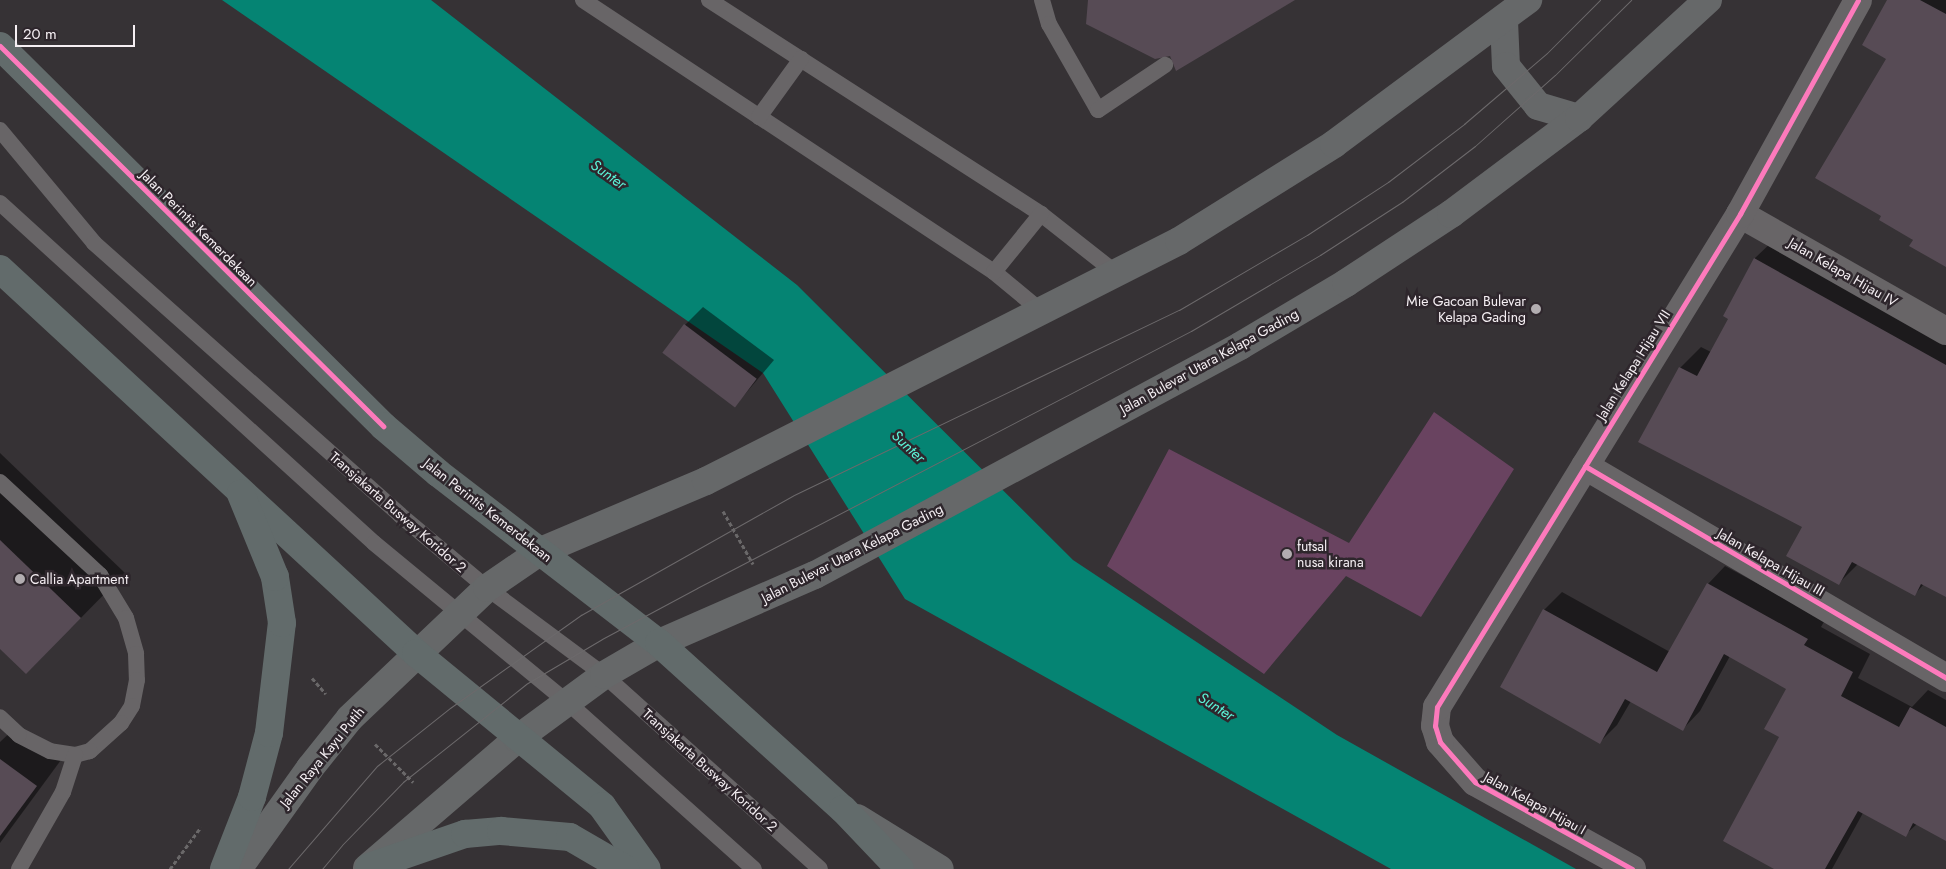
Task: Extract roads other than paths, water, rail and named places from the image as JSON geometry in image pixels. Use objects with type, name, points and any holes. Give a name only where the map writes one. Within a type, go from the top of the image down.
[{"type":"highway","name":"Jalan Perintis Kemerdekaan","points":[[0,46],[383,426],[438,473],[659,642],[843,809],[900,869]]},
{"type":"highway","points":[[1,272],[237,485],[416,652],[517,739],[602,806],[647,869]]},
{"type":"highway","points":[[224,869],[252,797],[269,733],[282,623],[275,577],[237,485]]},
{"type":"highway","points":[[368,868],[465,834],[502,832],[570,837],[625,869]]},
{"type":"main road","points":[[541,551],[706,481],[988,336],[1179,241],[1334,144],[1504,21],[1528,0]]},
{"type":"main road","name":"Jalan Bulevar Utara Kelapa Gading","points":[[517,739],[566,701],[604,675],[659,642],[814,575],[1240,346],[1346,283],[1451,214],[1579,118],[1708,0]]},
{"type":"main road","points":[[1504,21],[1506,66],[1538,106],[1579,118]]},
{"type":"main road","name":"Jalan Raya Kayu Putih","points":[[238,869],[310,768],[350,718],[460,611],[487,588],[541,551]]},
{"type":"main road","points":[[368,868],[517,739]]},
{"type":"main road","name":"Jalan Perintis Kemerdekaan","points":[[843,809],[940,869]]},
{"type":"street","name":"Jalan Kelapa Hijau VII","points":[[1440,742],[1435,726],[1437,707],[1444,694],[1740,214],[1858,0]]},
{"type":"street","name":"Jalan Kelapa Hijau IV","points":[[1740,214],[1946,331]]},
{"type":"street","name":"Jalan Kelapa Hijau III","points":[[1585,466],[1946,678]]},
{"type":"street","name":"Jalan Kelapa Hijau I","points":[[1440,742],[1474,782],[1632,869]]},
{"type":"lane","points":[[583,0],[994,272],[1041,311]]},
{"type":"lane","points":[[709,0],[1041,214],[1116,273]]},
{"type":"lane","points":[[1042,0],[1049,24],[1098,110],[1165,65]]},
{"type":"lane","points":[[760,117],[801,59]]},
{"type":"lane","name":"Transjakarta Busway Koridor 2","points":[[0,130],[94,243],[487,588],[604,675],[820,869]]},
{"type":"lane","points":[[0,204],[374,543],[460,611],[566,701],[754,869]]},
{"type":"lane","points":[[994,272],[1041,214]]},
{"type":"lane","points":[[0,482],[100,575],[126,618],[136,654],[137,680],[132,706],[105,739],[90,751],[75,754],[50,751],[19,735],[0,717]]},
{"type":"lane","points":[[19,869],[60,798],[75,754]]},
{"type":"water","name":"Sunter","points":[[222,0],[431,0],[797,285],[1073,560],[1337,735],[1576,869],[1391,869],[905,599],[763,373]]},
{"type":"tram line","points":[[288,869],[377,766],[450,708],[581,615],[794,495],[1179,310],[1307,235],[1388,182],[1464,124],[1547,53],[1600,0]]},
{"type":"tram line","points":[[322,869],[342,845],[403,782],[526,684],[602,639],[697,588],[1191,331],[1320,255],[1402,202],[1475,146],[1555,75],[1631,0]]},
{"type":"place","name":"Mie Gacoan Bulevar Kelapa Gading","points":[[1536,309]]},
{"type":"place","name":"futsal nusa kirana","points":[[1287,554]]},
{"type":"place","name":"Callia Apartment","points":[[20,579]]}]
